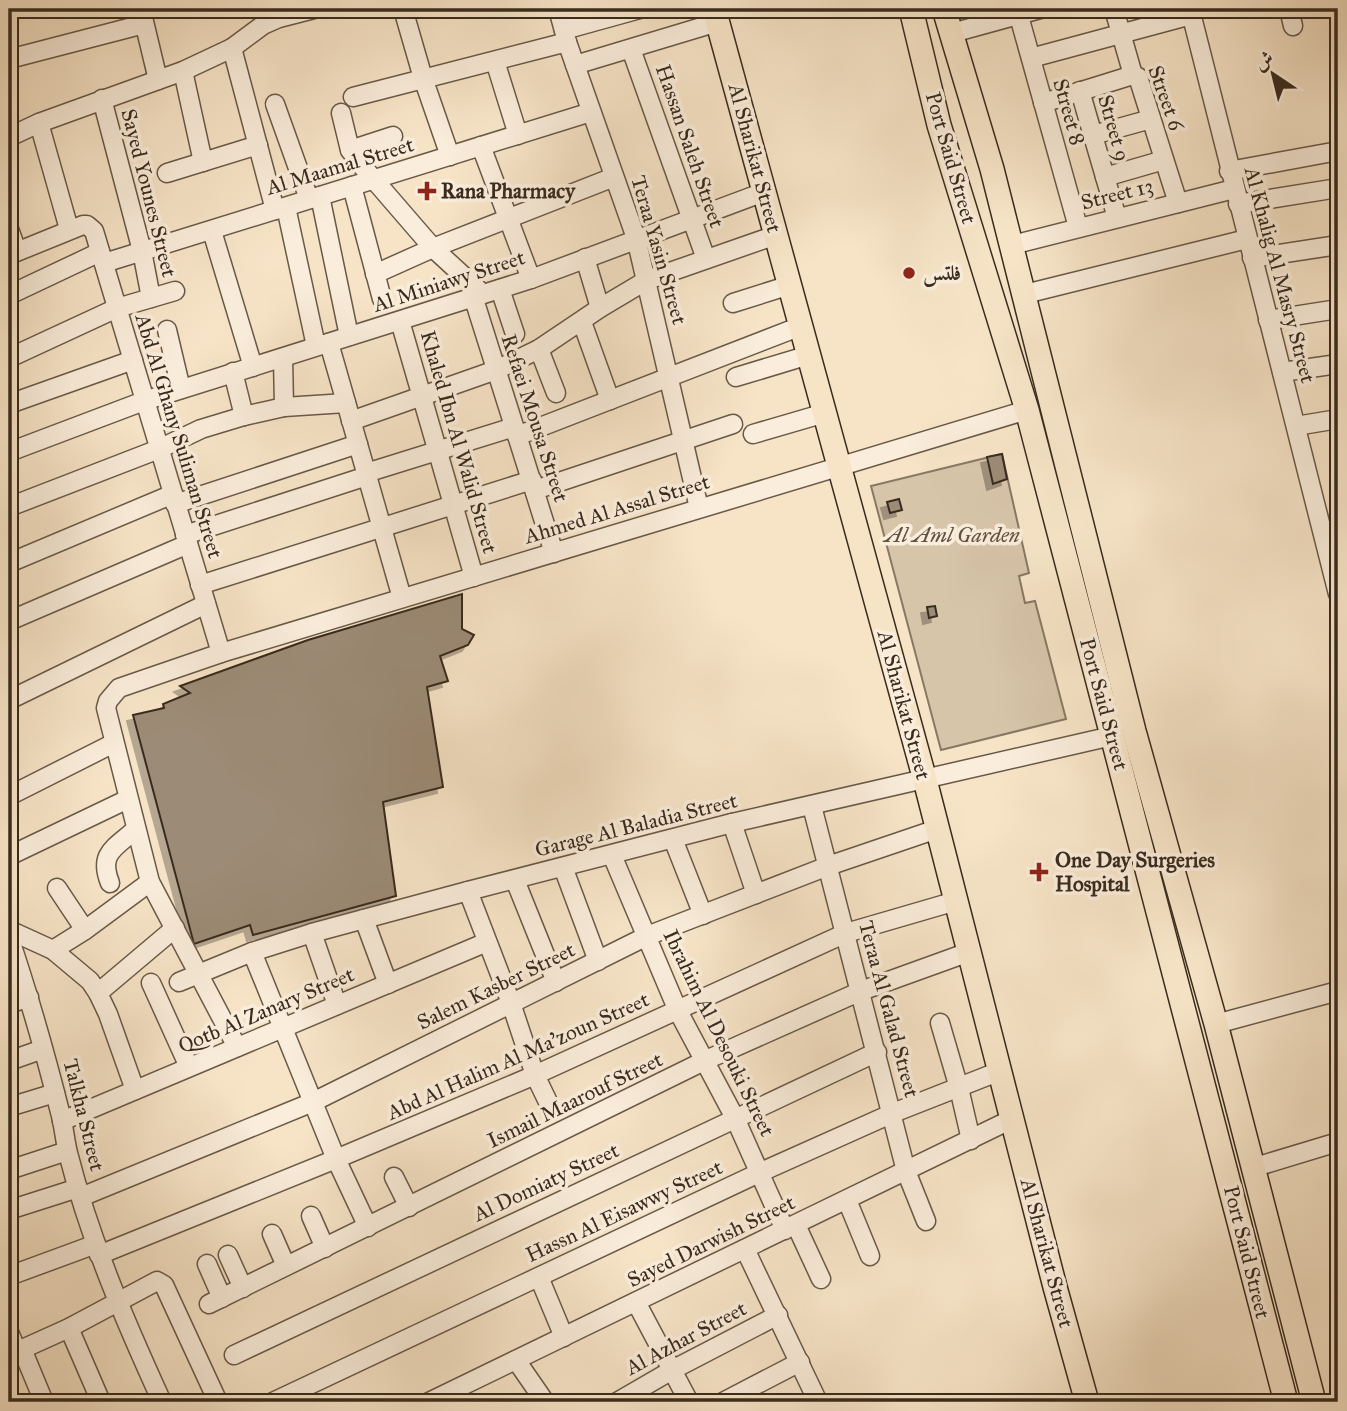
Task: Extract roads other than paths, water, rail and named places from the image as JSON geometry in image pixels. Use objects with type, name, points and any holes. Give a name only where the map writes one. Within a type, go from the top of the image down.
[{"type":"main road","name":"Port Said Street","points":[[911,9],[939,125],[1027,411],[1286,1402]]},
{"type":"main road","name":"Port Said Street","points":[[944,9],[992,169],[1134,731],[1216,1024],[1314,1402]]},
{"type":"main road","name":"Al Sharikat Street","points":[[716,15],[925,780],[1087,1402]]},
{"type":"main road","points":[[939,125],[947,131],[965,130],[972,124],[976,114]]},
{"type":"main road","points":[[955,177],[962,169],[972,165],[983,165],[992,169]]},
{"type":"street","points":[[9,137],[39,122],[183,72],[232,48],[279,18],[314,9]]},
{"type":"street","points":[[403,9],[450,156]]},
{"type":"street","name":"Teraa Yasin Street","points":[[558,9],[636,238],[671,378],[699,508]]},
{"type":"street","points":[[353,97],[495,61],[640,9]]},
{"type":"street","points":[[952,33],[1018,12],[1040,9]]},
{"type":"street","name":"Street 6","points":[[1114,9],[1133,75],[1138,77],[1178,203]]},
{"type":"street","name":"Street 8","points":[[1018,12],[1078,227]]},
{"type":"street","points":[[1031,58],[1191,12]]},
{"type":"street","name":"Al Khalig Al Masry Street","points":[[1191,12],[1338,594]]},
{"type":"street","points":[[575,65],[631,49],[716,15]]},
{"type":"street","points":[[9,59],[142,16],[159,80]]},
{"type":"street","points":[[232,48],[258,145],[281,208],[323,344],[346,403],[402,598]]},
{"type":"street","name":"Hassan Saleh Street","points":[[631,49],[706,259]]},
{"type":"street","points":[[495,61],[518,135]]},
{"type":"street","points":[[183,72],[203,162]]},
{"type":"street","points":[[1043,103],[1133,75]]},
{"type":"street","name":"Street 9","points":[[1080,91],[1117,218]]},
{"type":"street","name":"Sayed Younes Street","points":[[102,99],[142,251],[151,298]]},
{"type":"street","points":[[275,104],[315,198],[349,336]]},
{"type":"street","name":"Al Maamal Street","points":[[9,295],[102,257],[142,251],[212,231],[591,112]]},
{"type":"street","points":[[341,113],[351,150],[433,248],[485,293],[515,334]]},
{"type":"street","points":[[1093,135],[1152,119]]},
{"type":"street","points":[[9,229],[13,253],[69,229],[39,122]]},
{"type":"street","points":[[351,150],[393,136]]},
{"type":"street","points":[[167,173],[258,145]]},
{"type":"street","points":[[481,146],[531,279]]},
{"type":"street","points":[[1230,171],[1338,150]]},
{"type":"street","points":[[1105,177],[1164,160]]},
{"type":"street","points":[[375,274],[433,248],[614,177]]},
{"type":"street","points":[[352,186],[382,299]]},
{"type":"street","name":"Street 13","points":[[1012,245],[1178,203],[1338,188]]},
{"type":"street","name":"Al Miniawy Street","points":[[9,452],[144,401],[531,279],[764,192]]},
{"type":"street","name":"Abd Al Ghany Suliman Street","points":[[69,229],[87,225],[94,231],[221,653]]},
{"type":"street","points":[[212,231],[253,367]]},
{"type":"street","points":[[351,421],[496,370],[540,349],[600,307],[647,280],[776,235]]},
{"type":"street","points":[[1025,294],[1247,239]]},
{"type":"street","points":[[1252,258],[1338,245]]},
{"type":"street","points":[[585,258],[600,307]]},
{"type":"street","points":[[733,303],[790,285]]},
{"type":"street","points":[[9,358],[117,308],[175,291]]},
{"type":"street","name":"Refaei Mousa Street","points":[[485,293],[496,370],[554,552]]},
{"type":"street","points":[[1268,320],[1338,309]]},
{"type":"street","name":"Khaled Ibn Al Walid Street","points":[[400,321],[474,577]]},
{"type":"street","points":[[582,322],[610,401]]},
{"type":"street","points":[[9,621],[187,540],[438,451],[516,432],[610,401],[801,326]]},
{"type":"street","points":[[167,330],[181,389]]},
{"type":"street","points":[[540,349],[556,393]]},
{"type":"street","points":[[736,377],[809,355]]},
{"type":"street","points":[[283,358],[284,407]]},
{"type":"street","points":[[9,404],[133,360]]},
{"type":"street","points":[[1282,372],[1338,364]]},
{"type":"street","points":[[233,372],[244,415]]},
{"type":"street","points":[[9,507],[159,449],[201,429],[244,415],[284,407],[346,403]]},
{"type":"street","name":"Ahmed Al Assal Street","points":[[237,1047],[150,882],[106,708],[108,701],[119,688],[221,653],[1027,411]]},
{"type":"street","points":[[752,434],[825,413]]},
{"type":"street","points":[[1296,426],[1338,419]]},
{"type":"street","points":[[200,585],[453,505],[533,485],[733,424]]},
{"type":"street","points":[[9,563],[174,499],[358,444]]},
{"type":"street","points":[[9,700],[206,604]]},
{"type":"street","name":"Garage Al Baladia Street","points":[[179,982],[252,952],[312,933],[468,891],[732,824],[1112,736]]},
{"type":"street","points":[[9,796],[114,743]]},
{"type":"street","points":[[9,856],[128,799]]},
{"type":"street","name":"Teraa Al Galad Street","points":[[812,806],[906,1171],[926,1221]]},
{"type":"street","points":[[732,824],[756,894]]},
{"type":"street","points":[[110,883],[105,870],[107,856],[136,829]]},
{"type":"street","name":"Salem Kasber Street","points":[[9,1210],[80,1192],[313,1102],[647,936],[828,866],[937,829]]},
{"type":"street","points":[[673,839],[703,915]]},
{"type":"street","name":"Ibrahim Al Desouki Street","points":[[612,855],[678,1011],[706,1060],[761,1172],[821,1279]]},
{"type":"street","points":[[563,867],[598,961]]},
{"type":"street","points":[[515,880],[556,982]]},
{"type":"street","points":[[53,950],[150,882]]},
{"type":"street","points":[[57,888],[85,930]]},
{"type":"street","points":[[468,891],[535,1075],[549,1104]]},
{"type":"street","name":"Abd Al Halim Al Ma'zoun Street","points":[[9,1276],[98,1250],[336,1159],[535,1075],[846,933],[956,901]]},
{"type":"street","points":[[364,919],[388,984]]},
{"type":"street","points":[[98,993],[175,928]]},
{"type":"street","points":[[9,930],[53,950],[90,981],[98,993],[135,1090]]},
{"type":"street","points":[[312,933],[337,1005]]},
{"type":"street","name":"Talkha Street","points":[[9,937],[29,997],[62,1121],[67,1151],[98,1250],[117,1304],[162,1402]]},
{"type":"street","name":"Qotb Al Zanary Street","points":[[62,1121],[487,942]]},
{"type":"street","points":[[252,952],[336,1159],[368,1227]]},
{"type":"street","name":"Ismail Maarouf Street","points":[[208,1264],[215,1301],[706,1060],[861,991],[969,952]]},
{"type":"street","points":[[151,984],[190,1067]]},
{"type":"street","points":[[1216,1024],[1338,991]]},
{"type":"street","points":[[9,1004],[29,997]]},
{"type":"street","points":[[940,1023],[971,1140]]},
{"type":"street","points":[[9,1061],[43,1049]]},
{"type":"street","name":"Al Domiaty Street","points":[[234,1354],[877,1052]]},
{"type":"street","name":"Hassn Al Eisawwy Street","points":[[273,1402],[761,1172],[893,1113],[1000,1071]]},
{"type":"street","points":[[9,1107],[55,1093]]},
{"type":"street","name":"Sayed Darwish Street","points":[[429,1402],[1012,1119]]},
{"type":"street","points":[[1252,1168],[1338,1142]]},
{"type":"street","points":[[9,1170],[67,1151]]},
{"type":"street","points":[[394,1177],[409,1207]]},
{"type":"street","points":[[846,1200],[870,1256]]},
{"type":"street","points":[[310,1216],[325,1248]]},
{"type":"street","points":[[272,1234],[286,1266]]},
{"type":"street","points":[[745,1249],[818,1402]]},
{"type":"street","points":[[228,1255],[243,1288]]},
{"type":"street","points":[[539,1277],[564,1337]]},
{"type":"street","points":[[16,1352],[117,1304],[157,1281],[164,1285],[218,1402]]},
{"type":"street","points":[[636,1302],[674,1369],[689,1402]]},
{"type":"street","name":"Al Azhar Street","points":[[617,1402],[778,1315]]},
{"type":"street","points":[[69,1328],[101,1402]]},
{"type":"street","points":[[9,1332],[16,1352],[44,1402]]},
{"type":"street","points":[[516,1360],[545,1402]]},
{"type":"street","points":[[723,1402],[800,1362]]},
{"type":"place","name":"Rana Pharmacy","points":[[427,191]]},
{"type":"place","name":"فلتس","points":[[909,273]]},
{"type":"place","name":"One Day Surgeries Hospital","points":[[1039,872]]},
{"type":"park label","name":"Al Aml Garden","points":[[952,535]]}]
